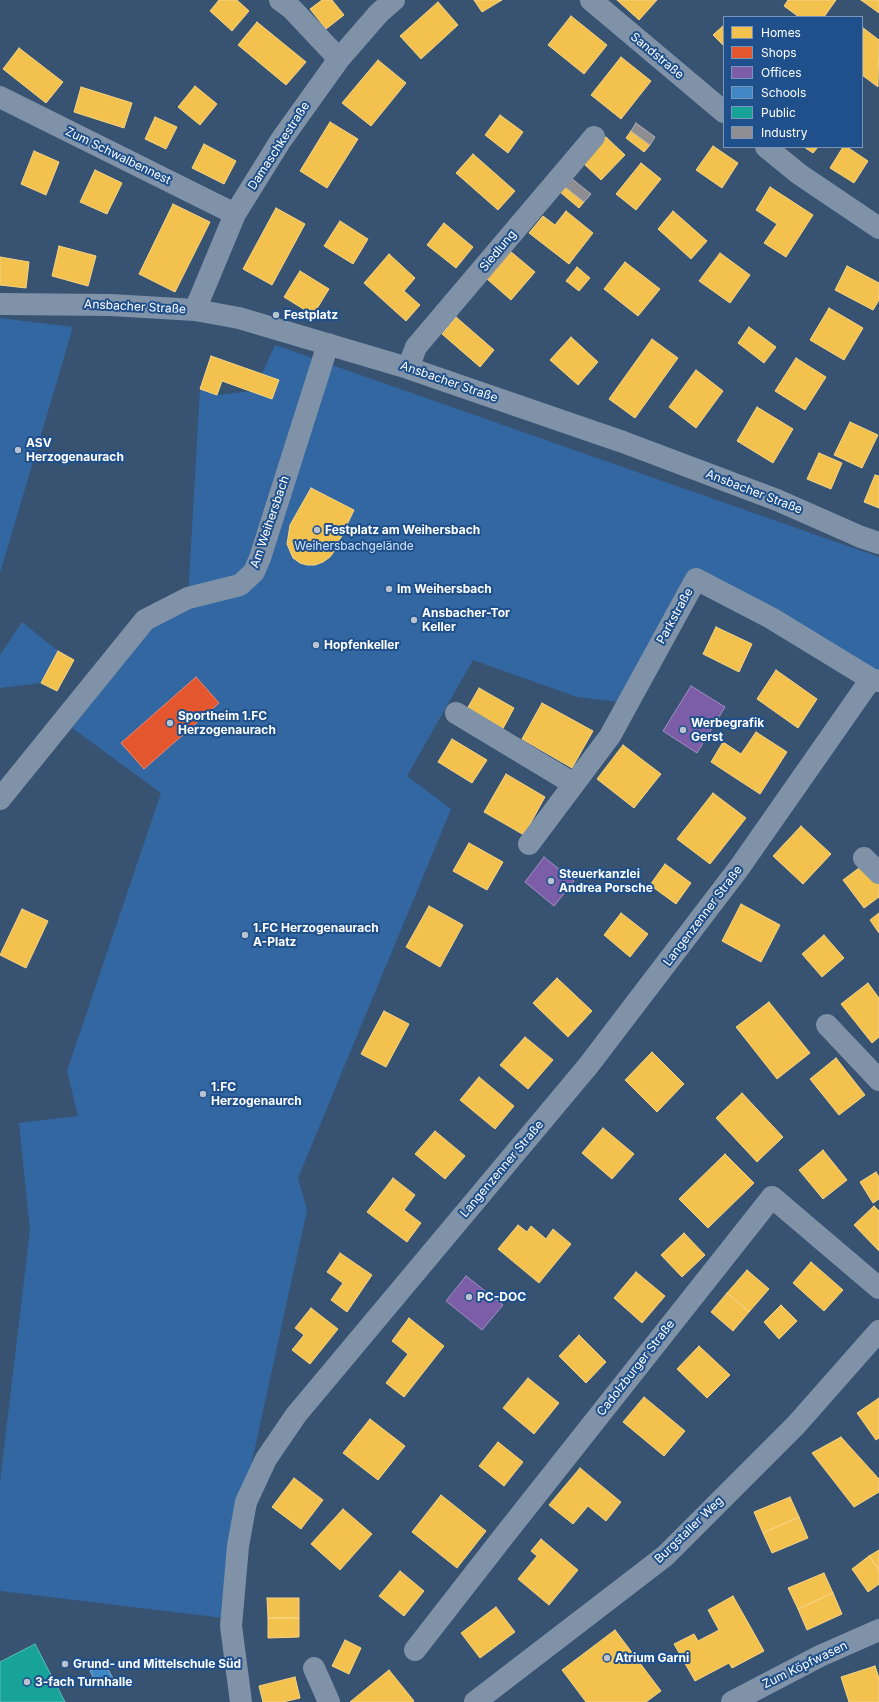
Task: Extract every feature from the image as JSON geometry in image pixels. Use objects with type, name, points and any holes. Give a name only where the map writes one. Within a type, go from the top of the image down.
[{"type":"street","points":[[280,0],[292,9],[339,59]]},
{"type":"street","name":"Damaschkestraße","points":[[194,310],[236,214],[280,140],[339,59],[379,13],[394,0]]},
{"type":"street","name":"Sandstraße","points":[[591,0],[723,111]]},
{"type":"street","name":"Zum Schwalbennest","points":[[0,97],[236,214]]},
{"type":"street","name":"Siedlung","points":[[408,368],[416,347],[594,137]]},
{"type":"street","points":[[767,148],[799,174],[879,228]]},
{"type":"street","name":"Ansbacher Straße","points":[[0,304],[111,305],[194,310],[239,318],[408,368],[630,445],[777,500],[861,537],[879,543]]},
{"type":"street","name":"Am Weihersbach","points":[[0,799],[101,672],[145,620],[188,598],[240,585],[254,572],[260,558],[328,344]]},
{"type":"street","name":"Parkstraße","points":[[529,844],[610,736],[696,579],[771,618],[875,680]]},
{"type":"street","name":"Langenzenner Straße","points":[[241,1702],[231,1626],[238,1546],[246,1502],[266,1460],[296,1415],[588,1066],[739,868],[875,680]]},
{"type":"street","points":[[456,713],[574,784]]},
{"type":"street","points":[[864,858],[879,873]]},
{"type":"street","points":[[827,1025],[879,1080]]},
{"type":"street","name":"Cadolzburger Straße","points":[[415,1650],[502,1537],[772,1197],[879,1288]]},
{"type":"street","name":"Burgstaller Weg","points":[[474,1702],[665,1556],[796,1425],[879,1331]]},
{"type":"street","name":"Zum Köpfwasen","points":[[732,1702],[820,1656],[879,1630]]},
{"type":"street","points":[[314,1668],[328,1702]]},
{"type":"green space","name":"ASV Herzogenaurach","points":[[0,318],[73,327],[0,573]]},
{"type":"green space","name":"1.FC Herzogenaurch","points":[[275,345],[879,557],[879,681],[696,579],[628,703],[577,697],[473,660],[407,776],[451,809],[298,1178],[307,1210],[251,1466],[224,1618],[0,1591],[0,1482],[30,1230],[19,1123],[78,1116],[67,1071],[161,793],[72,728],[151,626],[188,598],[200,389],[217,395],[254,391]]},
{"type":"green space","points":[[22,622],[58,651],[41,683],[0,688],[0,655]]},
{"type":"building: Homes","points":[[219,0],[237,0],[249,11],[232,31],[210,11]]},
{"type":"building: Homes","points":[[322,0],[332,0],[344,15],[326,29],[310,9]]},
{"type":"building: Homes","points":[[474,0],[502,0],[482,12]]},
{"type":"building: Homes","points":[[617,0],[657,0],[639,20]]},
{"type":"building: Homes","points":[[788,0],[836,0],[825,16],[798,16],[784,6]]},
{"type":"building: Homes","points":[[861,0],[879,0],[879,13]]},
{"type":"building: Homes","points":[[438,2],[458,25],[421,59],[400,36]]},
{"type":"building: Homes","points":[[571,16],[607,45],[584,74],[548,45]]},
{"type":"building: Homes","points":[[257,22],[306,62],[286,85],[238,45]]},
{"type":"building: Homes","points":[[723,26],[723,45],[713,35]]},
{"type":"building: Homes","points":[[863,28],[879,40],[878,87],[863,76]]},
{"type":"building: Homes","points":[[19,48],[63,82],[46,103],[3,69]]},
{"type":"building: Homes","points":[[621,57],[651,81],[621,119],[591,95]]},
{"type":"building: Homes","points":[[378,60],[406,83],[371,126],[342,103]]},
{"type":"building: Homes","points":[[195,86],[217,104],[200,125],[178,107]]},
{"type":"building: Homes","points":[[81,87],[132,103],[124,128],[74,112]]},
{"type":"building: Homes","points":[[500,115],[523,132],[508,153],[485,135]]},
{"type":"building: Homes","points":[[155,117],[177,127],[166,149],[145,139]]},
{"type":"building: Homes","points":[[330,122],[358,139],[327,188],[300,171]]},
{"type":"building: Homes","points":[[631,131],[650,145],[644,152],[626,138]]},
{"type":"building: Homes","points":[[606,137],[625,155],[601,180],[582,162]]},
{"type":"building: Homes","points":[[204,144],[236,161],[224,184],[192,168]]},
{"type":"building: Homes","points":[[713,146],[738,163],[722,188],[696,170]]},
{"type":"building: Homes","points":[[806,148],[817,148],[813,153]]},
{"type":"building: Homes","points":[[842,148],[848,148],[868,161],[854,183],[830,168]]},
{"type":"building: Homes","points":[[34,151],[59,162],[46,195],[21,184]]},
{"type":"building: Homes","points":[[473,154],[515,191],[498,210],[456,173]]},
{"type":"building: Homes","points":[[641,163],[661,179],[636,210],[616,194]]},
{"type":"building: Homes","points":[[95,170],[122,183],[107,214],[80,202]]},
{"type":"building: Homes","points":[[564,186],[584,202],[579,208],[560,192]]},
{"type":"building: Homes","points":[[770,187],[813,215],[786,257],[764,243],[777,224],[756,210]]},
{"type":"building: Homes","points":[[173,204],[210,222],[175,292],[139,274]]},
{"type":"building: Homes","points":[[276,208],[305,224],[272,285],[243,269]]},
{"type":"building: Homes","points":[[566,211],[593,233],[569,264],[529,233],[543,216],[555,225]]},
{"type":"building: Homes","points":[[673,211],[707,241],[691,259],[658,229]]},
{"type":"building: Homes","points":[[340,221],[368,239],[353,264],[324,246]]},
{"type":"building: Homes","points":[[444,223],[473,247],[456,268],[427,245]]},
{"type":"building: Homes","points":[[59,246],[96,256],[88,286],[52,276]]},
{"type":"building: Homes","points":[[510,251],[535,272],[511,300],[487,279]]},
{"type":"building: Homes","points":[[720,253],[750,275],[730,303],[699,281]]},
{"type":"building: Homes","points":[[389,254],[415,278],[404,291],[420,305],[406,321],[364,283]]},
{"type":"building: Homes","points":[[0,257],[29,262],[26,288],[0,285]]},
{"type":"building: Homes","points":[[625,262],[660,289],[638,316],[604,289]]},
{"type":"building: Homes","points":[[847,266],[879,283],[879,300],[873,310],[835,290]]},
{"type":"building: Homes","points":[[577,267],[590,278],[579,291],[566,281]]},
{"type":"building: Homes","points":[[300,271],[329,289],[313,315],[284,297]]},
{"type":"building: Homes","points":[[829,308],[863,328],[844,360],[810,340]]},
{"type":"building: Homes","points":[[456,317],[494,350],[480,367],[442,334]]},
{"type":"building: Homes","points":[[749,327],[776,347],[764,363],[738,343]]},
{"type":"building: Homes","points":[[571,337],[598,362],[578,385],[550,360]]},
{"type":"building: Homes","points":[[652,339],[678,358],[635,418],[609,399]]},
{"type":"building: Homes","points":[[211,356],[279,380],[272,399],[222,381],[217,395],[200,389]]},
{"type":"building: Homes","points":[[796,358],[826,377],[805,410],[775,391]]},
{"type":"building: Homes","points":[[696,370],[723,391],[696,428],[669,407]]},
{"type":"building: Homes","points":[[757,407],[793,429],[773,463],[737,441]]},
{"type":"building: Homes","points":[[850,422],[878,435],[862,468],[834,455]]},
{"type":"building: Homes","points":[[819,453],[842,463],[831,489],[807,479]]},
{"type":"building: Homes","points":[[875,475],[879,476],[879,508],[864,502]]},
{"type":"building: Homes","name":"Festplatz am Weihersbach","points":[[311,488],[354,510],[335,550],[330,557],[315,565],[307,565],[300,563],[293,558],[287,544],[290,525]]},
{"type":"building: Homes","points":[[716,627],[752,644],[739,672],[703,654]]},
{"type":"building: Homes","points":[[58,651],[74,660],[57,691],[41,683]]},
{"type":"building: Homes","points":[[776,670],[817,699],[798,728],[757,699]]},
{"type":"building: Homes","points":[[479,688],[514,708],[499,736],[463,716]]},
{"type":"building: Homes","points":[[542,703],[593,731],[572,768],[522,739]]},
{"type":"building: Homes","points":[[756,732],[787,752],[760,794],[711,762],[723,742],[741,754]]},
{"type":"building: Homes","points":[[452,739],[487,760],[472,783],[438,762]]},
{"type":"building: Homes","points":[[623,745],[661,774],[634,808],[597,779]]},
{"type":"building: Homes","points":[[506,774],[545,797],[524,835],[484,812]]},
{"type":"building: Homes","points":[[713,793],[746,818],[710,864],[677,839]]},
{"type":"building: Homes","points":[[801,826],[831,854],[803,884],[773,856]]},
{"type":"building: Homes","points":[[469,843],[503,862],[487,890],[453,871]]},
{"type":"building: Homes","points":[[665,864],[691,883],[676,904],[650,885]]},
{"type":"building: Homes","points":[[863,865],[879,885],[879,897],[864,908],[843,880]]},
{"type":"building: Homes","points":[[741,904],[780,925],[761,962],[722,941]]},
{"type":"building: Homes","points":[[429,906],[463,925],[440,967],[406,947]]},
{"type":"building: Homes","points":[[22,909],[48,921],[26,968],[0,955]]},
{"type":"building: Homes","points":[[621,913],[648,934],[630,957],[604,935]]},
{"type":"building: Homes","points":[[879,913],[879,933],[870,920]]},
{"type":"building: Homes","points":[[824,935],[844,958],[822,977],[802,954]]},
{"type":"building: Homes","points":[[557,978],[592,1011],[568,1037],[533,1003]]},
{"type":"building: Homes","points":[[868,983],[879,998],[879,1037],[872,1043],[841,1004]]},
{"type":"building: Homes","points":[[769,1002],[810,1053],[777,1079],[736,1027]]},
{"type":"building: Homes","points":[[384,1011],[409,1024],[386,1067],[361,1054]]},
{"type":"building: Homes","points":[[525,1037],[553,1060],[528,1089],[500,1065]]},
{"type":"building: Homes","points":[[652,1052],[684,1084],[657,1112],[625,1080]]},
{"type":"building: Homes","points":[[836,1058],[865,1095],[839,1115],[810,1079]]},
{"type":"building: Homes","points":[[479,1077],[514,1106],[495,1129],[460,1100]]},
{"type":"building: Homes","points":[[742,1093],[783,1137],[757,1162],[716,1118]]},
{"type":"building: Homes","points":[[603,1128],[634,1154],[612,1179],[582,1153]]},
{"type":"building: Homes","points":[[435,1131],[465,1156],[445,1179],[415,1154]]},
{"type":"building: Homes","points":[[823,1150],[847,1180],[823,1199],[799,1170]]},
{"type":"building: Homes","points":[[725,1154],[754,1183],[708,1228],[679,1199]]},
{"type":"building: Homes","points":[[876,1172],[879,1177],[879,1199],[873,1203],[860,1182]]},
{"type":"building: Homes","points":[[393,1178],[415,1195],[404,1210],[421,1223],[407,1242],[367,1212]]},
{"type":"building: Homes","points":[[874,1206],[879,1211],[879,1251],[854,1225]]},
{"type":"building: Homes","points":[[518,1225],[527,1232],[531,1226],[546,1239],[553,1229],[571,1244],[539,1283],[498,1249]]},
{"type":"building: Homes","points":[[684,1233],[705,1255],[682,1277],[661,1255]]},
{"type":"building: Homes","points":[[340,1253],[372,1275],[347,1312],[331,1300],[343,1283],[327,1272]]},
{"type":"building: Homes","points":[[811,1262],[843,1290],[824,1311],[793,1283]]},
{"type":"building: Homes","points":[[747,1270],[769,1289],[749,1312],[727,1293]]},
{"type":"building: Homes","points":[[636,1272],[665,1296],[642,1323],[614,1298]]},
{"type":"building: Homes","points":[[727,1293],[749,1312],[733,1331],[711,1312]]},
{"type":"building: Homes","points":[[781,1305],[797,1321],[779,1339],[764,1322]]},
{"type":"building: Homes","points":[[311,1308],[338,1329],[310,1364],[292,1350],[304,1335],[295,1328]]},
{"type":"building: Homes","points":[[409,1318],[444,1346],[404,1397],[386,1383],[408,1354],[392,1341]]},
{"type":"building: Homes","points":[[579,1335],[606,1362],[586,1383],[559,1356]]},
{"type":"building: Homes","points":[[699,1346],[730,1375],[707,1398],[677,1369]]},
{"type":"building: Homes","points":[[528,1378],[559,1403],[534,1434],[503,1408]]},
{"type":"building: Homes","points":[[644,1397],[685,1431],[664,1456],[623,1422]]},
{"type":"building: Homes","points":[[879,1398],[879,1438],[876,1440],[857,1413]]},
{"type":"building: Homes","points":[[370,1419],[405,1446],[378,1480],[343,1453]]},
{"type":"building: Homes","points":[[841,1437],[879,1479],[879,1492],[854,1507],[812,1453]]},
{"type":"building: Homes","points":[[498,1442],[523,1462],[504,1486],[479,1466]]},
{"type":"building: Homes","points":[[580,1468],[621,1502],[606,1521],[588,1506],[573,1524],[549,1505]]},
{"type":"building: Homes","points":[[294,1478],[323,1500],[301,1529],[272,1507]]},
{"type":"building: Homes","points":[[441,1495],[486,1531],[457,1568],[412,1532]]},
{"type":"building: Homes","points":[[790,1497],[799,1517],[763,1533],[754,1512]]},
{"type":"building: Homes","points":[[343,1509],[372,1534],[340,1570],[311,1544]]},
{"type":"building: Homes","points":[[799,1517],[808,1538],[772,1553],[763,1533]]},
{"type":"building: Homes","points":[[541,1539],[578,1570],[549,1605],[518,1579],[537,1556],[531,1551]]},
{"type":"building: Homes","points":[[879,1550],[879,1570],[869,1556]]},
{"type":"building: Homes","points":[[869,1556],[879,1570],[879,1584],[868,1592],[852,1569]]},
{"type":"building: Homes","points":[[400,1571],[424,1591],[404,1616],[379,1596]]},
{"type":"building: Homes","points":[[824,1573],[833,1593],[798,1609],[788,1588]]},
{"type":"building: Homes","points":[[833,1593],[842,1614],[807,1630],[798,1609]]},
{"type":"building: Homes","points":[[733,1596],[764,1651],[732,1668],[729,1663],[695,1681],[674,1644],[694,1634],[698,1641],[719,1630],[708,1610]]},
{"type":"building: Homes","points":[[267,1598],[299,1598],[299,1618],[268,1618]]},
{"type":"building: Homes","points":[[496,1607],[515,1632],[480,1658],[461,1633]]},
{"type":"building: Homes","points":[[268,1618],[299,1618],[299,1637],[268,1638]]},
{"type":"building: Homes","name":"Atrium Garni","points":[[615,1630],[661,1691],[646,1702],[586,1702],[562,1670]]},
{"type":"building: Homes","points":[[345,1640],[361,1648],[349,1674],[332,1666]]},
{"type":"building: Homes","points":[[875,1666],[879,1678],[879,1702],[849,1702],[841,1677]]},
{"type":"building: Homes","points":[[389,1670],[414,1701],[350,1702]]},
{"type":"building: Homes","points":[[295,1677],[300,1698],[283,1702],[263,1702],[259,1686]]},
{"type":"building: Shops","name":"Sportheim 1.FC Herzogenaurach","points":[[196,677],[219,703],[144,769],[121,743]]},
{"type":"building: Offices","points":[[691,686],[725,707],[697,753],[663,731]]},
{"type":"building: Offices","points":[[544,857],[574,881],[554,906],[525,882]]},
{"type":"building: Offices","points":[[466,1276],[503,1305],[482,1330],[446,1301]]},
{"type":"building: Schools","points":[[105,1664],[114,1680],[99,1688],[90,1671]]},
{"type":"building: Public","name":"3-fach Turnhalle","points":[[35,1644],[65,1702],[0,1702],[0,1662]]},
{"type":"building: Industry","points":[[636,123],[655,137],[650,145],[631,131]]},
{"type":"building: Industry","points":[[571,178],[591,194],[584,202],[564,186]]},
{"type":"place","name":"Festplatz","points":[[276,315]]},
{"type":"place","name":"ASV Herzogenaurach","points":[[18,450]]},
{"type":"place","name":"Festplatz am Weihersbach","points":[[317,530]]},
{"type":"place","name":"Im Weihersbach","points":[[389,589]]},
{"type":"place","name":"Ansbacher-Tor Keller","points":[[414,620]]},
{"type":"place","name":"Hopfenkeller","points":[[316,645]]},
{"type":"place","name":"Sportheim 1.FC Herzogenaurach","points":[[170,723]]},
{"type":"place","name":"Werbegrafik Gerst","points":[[683,730]]},
{"type":"place","name":"Steuerkanzlei Andrea Porsche","points":[[551,881]]},
{"type":"place","name":"1.FC Herzogenaurach A-Platz","points":[[245,935]]},
{"type":"place","name":"1.FC Herzogenaurch","points":[[203,1094]]},
{"type":"place","name":"PC-DOC","points":[[469,1297]]},
{"type":"place","name":"Atrium Garni","points":[[607,1658]]},
{"type":"place","name":"Grund- und Mittelschule Süd","points":[[65,1664]]},
{"type":"place","name":"3-fach Turnhalle","points":[[27,1682]]},
{"type":"park label","name":"Weihersbachgelände","points":[[354,546]]}]
